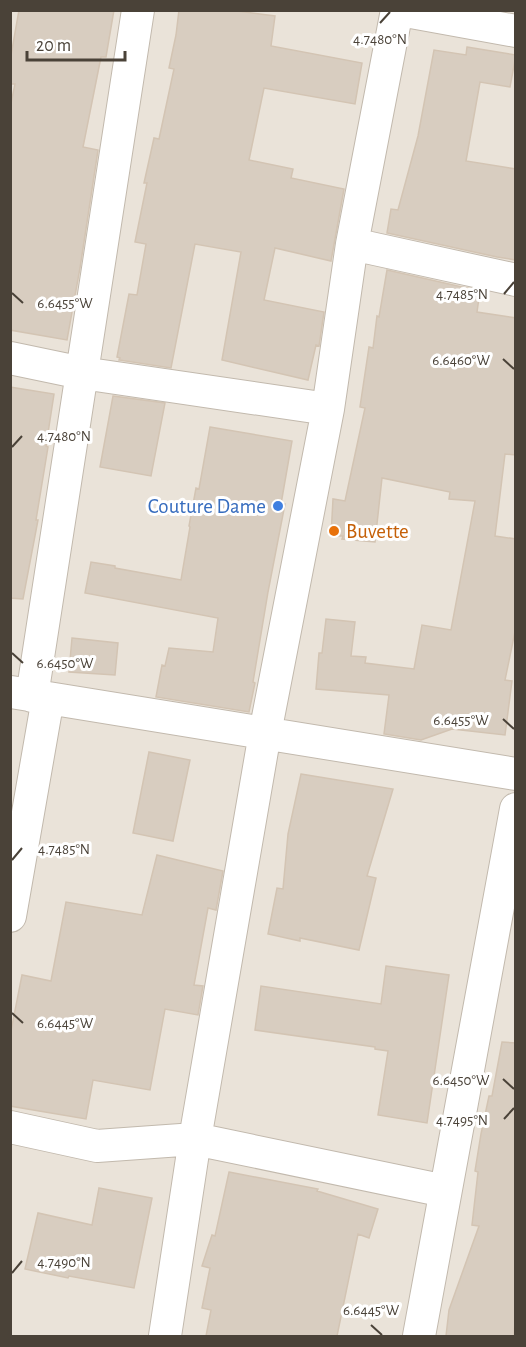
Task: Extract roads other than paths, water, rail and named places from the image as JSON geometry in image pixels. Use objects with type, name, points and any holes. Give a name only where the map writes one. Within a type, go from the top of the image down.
[{"type":"street","points":[[10,916],[30,695],[138,10]]},
{"type":"street","points":[[165,1336],[195,1139],[265,733],[328,409],[352,244],[399,10],[516,31]]},
{"type":"street","points":[[352,244],[516,280]]},
{"type":"street","points":[[10,358],[82,373],[328,409]]},
{"type":"street","points":[[30,695],[516,774]]},
{"type":"street","points":[[419,1336],[516,810]]},
{"type":"street","points":[[10,1127],[97,1146],[195,1139],[445,1191]]},
{"type":"place","name":"Couture Dame","points":[[278,506]]},
{"type":"place","name":"Buvette","points":[[334,531]]}]
